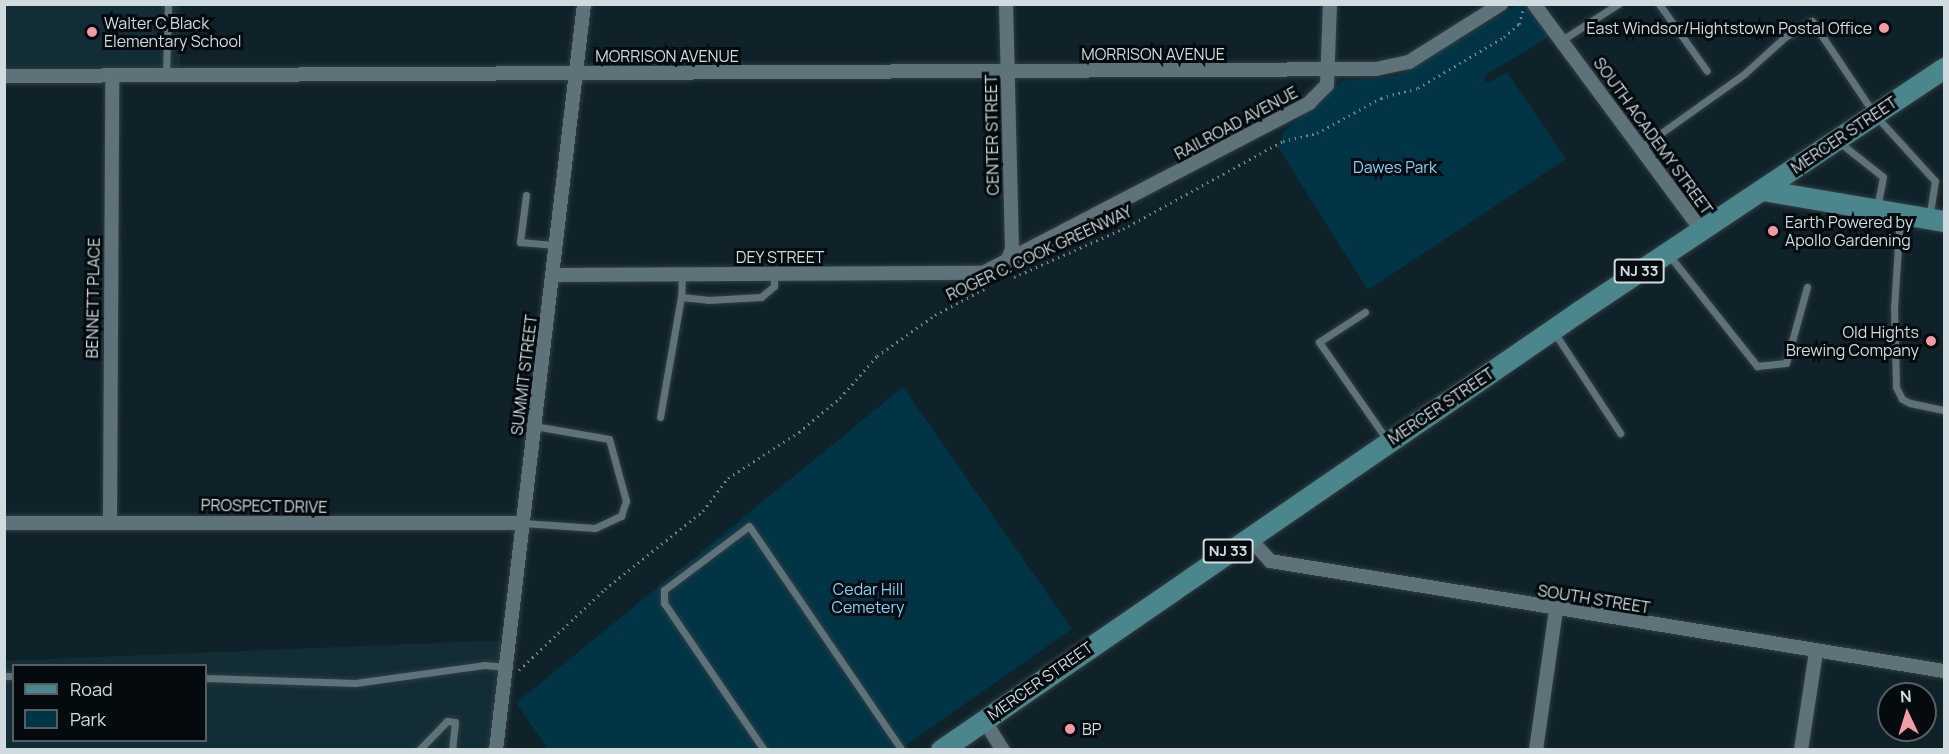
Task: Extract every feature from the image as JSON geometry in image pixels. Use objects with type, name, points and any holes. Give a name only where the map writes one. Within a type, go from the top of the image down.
[{"type":"main road","name":"MERCER STREET","points":[[941,750],[1552,330],[1944,68]]},
{"type":"main road","points":[[1762,190],[1937,220]]},
{"type":"street","name":"SUMMIT STREET","points":[[496,750],[584,4]]},
{"type":"street","name":"CENTER STREET","points":[[1006,4],[1012,249],[1006,264]]},
{"type":"street","points":[[1330,4],[1329,70],[1393,68],[1409,62],[1501,4]]},
{"type":"street","name":"SOUTH ACADEMY STREET","points":[[1528,8],[1562,40],[1701,230]]},
{"type":"street","name":"MORRISON AVENUE","points":[[4,76],[1329,70]]},
{"type":"street","name":"RAILROAD AVENUE","points":[[1006,264],[1309,103],[1327,85],[1329,70]]},
{"type":"street","name":"BENNETT PLACE","points":[[110,521],[112,76]]},
{"type":"street","name":"DEY STREET","points":[[552,275],[984,273],[1006,264]]},
{"type":"street","name":"PROSPECT DRIVE","points":[[4,523],[110,521],[523,523]]},
{"type":"street","name":"SOUTH STREET","points":[[1248,537],[1270,561],[1556,610],[1944,671]]},
{"type":"street","points":[[1536,750],[1556,610]]},
{"type":"street","points":[[1802,750],[1816,652]]},
{"type":"street","points":[[984,720],[1003,750]]},
{"type":"lane","points":[[166,75],[168,4]]},
{"type":"lane","points":[[1562,40],[1618,4]]},
{"type":"lane","points":[[1659,4],[1707,71]]},
{"type":"lane","points":[[1640,148],[1744,74],[1785,37],[1812,21],[1875,115],[1935,181],[1937,220]]},
{"type":"lane","points":[[1837,140],[1883,177],[1877,209]]},
{"type":"lane","points":[[526,195],[520,242],[556,245]]},
{"type":"lane","points":[[1900,213],[1894,308],[1896,387],[1902,399],[1910,403],[1944,410]]},
{"type":"lane","points":[[1667,253],[1757,366],[1786,363],[1807,287]]},
{"type":"lane","points":[[681,297],[761,297],[774,286],[774,273]]},
{"type":"lane","points":[[660,417],[681,297],[682,274]]},
{"type":"lane","points":[[1365,312],[1319,342],[1388,442]]},
{"type":"lane","points":[[1552,330],[1620,433]]},
{"type":"lane","points":[[523,523],[595,528],[621,516],[626,501],[609,439],[534,426]]},
{"type":"lane","points":[[764,750],[664,603],[664,590],[749,526],[903,750]]},
{"type":"lane","points":[[207,678],[355,683],[484,666],[505,667]]},
{"type":"lane","points":[[419,750],[447,721],[454,722],[452,750]]},
{"type":"path","name":"ROGER C. COOK GREENWAY","points":[[1004,281],[1123,229],[1282,141],[1317,133],[1381,98],[1418,88],[1504,37],[1519,24],[1528,8]]},
{"type":"path","name":"ROGER C. COOK GREENWAY","points":[[504,682],[605,589],[703,511],[728,478],[799,432],[840,398],[877,356],[935,315],[995,284]]},
{"type":"shaded area","name":"Walter C Black Elementary School","points":[[5,5],[180,5],[180,67],[5,67]]},
{"type":"shaded area","points":[[509,640],[496,750],[5,749],[4,661]]},
{"type":"green space","name":"Dawes Park","points":[[1517,5],[1526,5],[1550,36],[1485,75],[1484,80],[1489,83],[1507,72],[1566,159],[1368,290],[1278,147],[1283,132],[1342,81],[1397,76]]},
{"type":"green space","name":"Cedar Hill Cemetery","points":[[903,387],[1072,629],[900,749],[548,749],[516,703]]},
{"type":"place","name":"East Windsor/Hightstown Postal Office","points":[[1884,28]]},
{"type":"place","name":"Walter C Black Elementary School","points":[[92,32]]},
{"type":"place","name":"Earth Powered by Apollo Gardening","points":[[1773,231]]},
{"type":"place","name":"Old Hights Brewing Company","points":[[1931,341]]},
{"type":"place","name":"BP","points":[[1070,729]]}]
